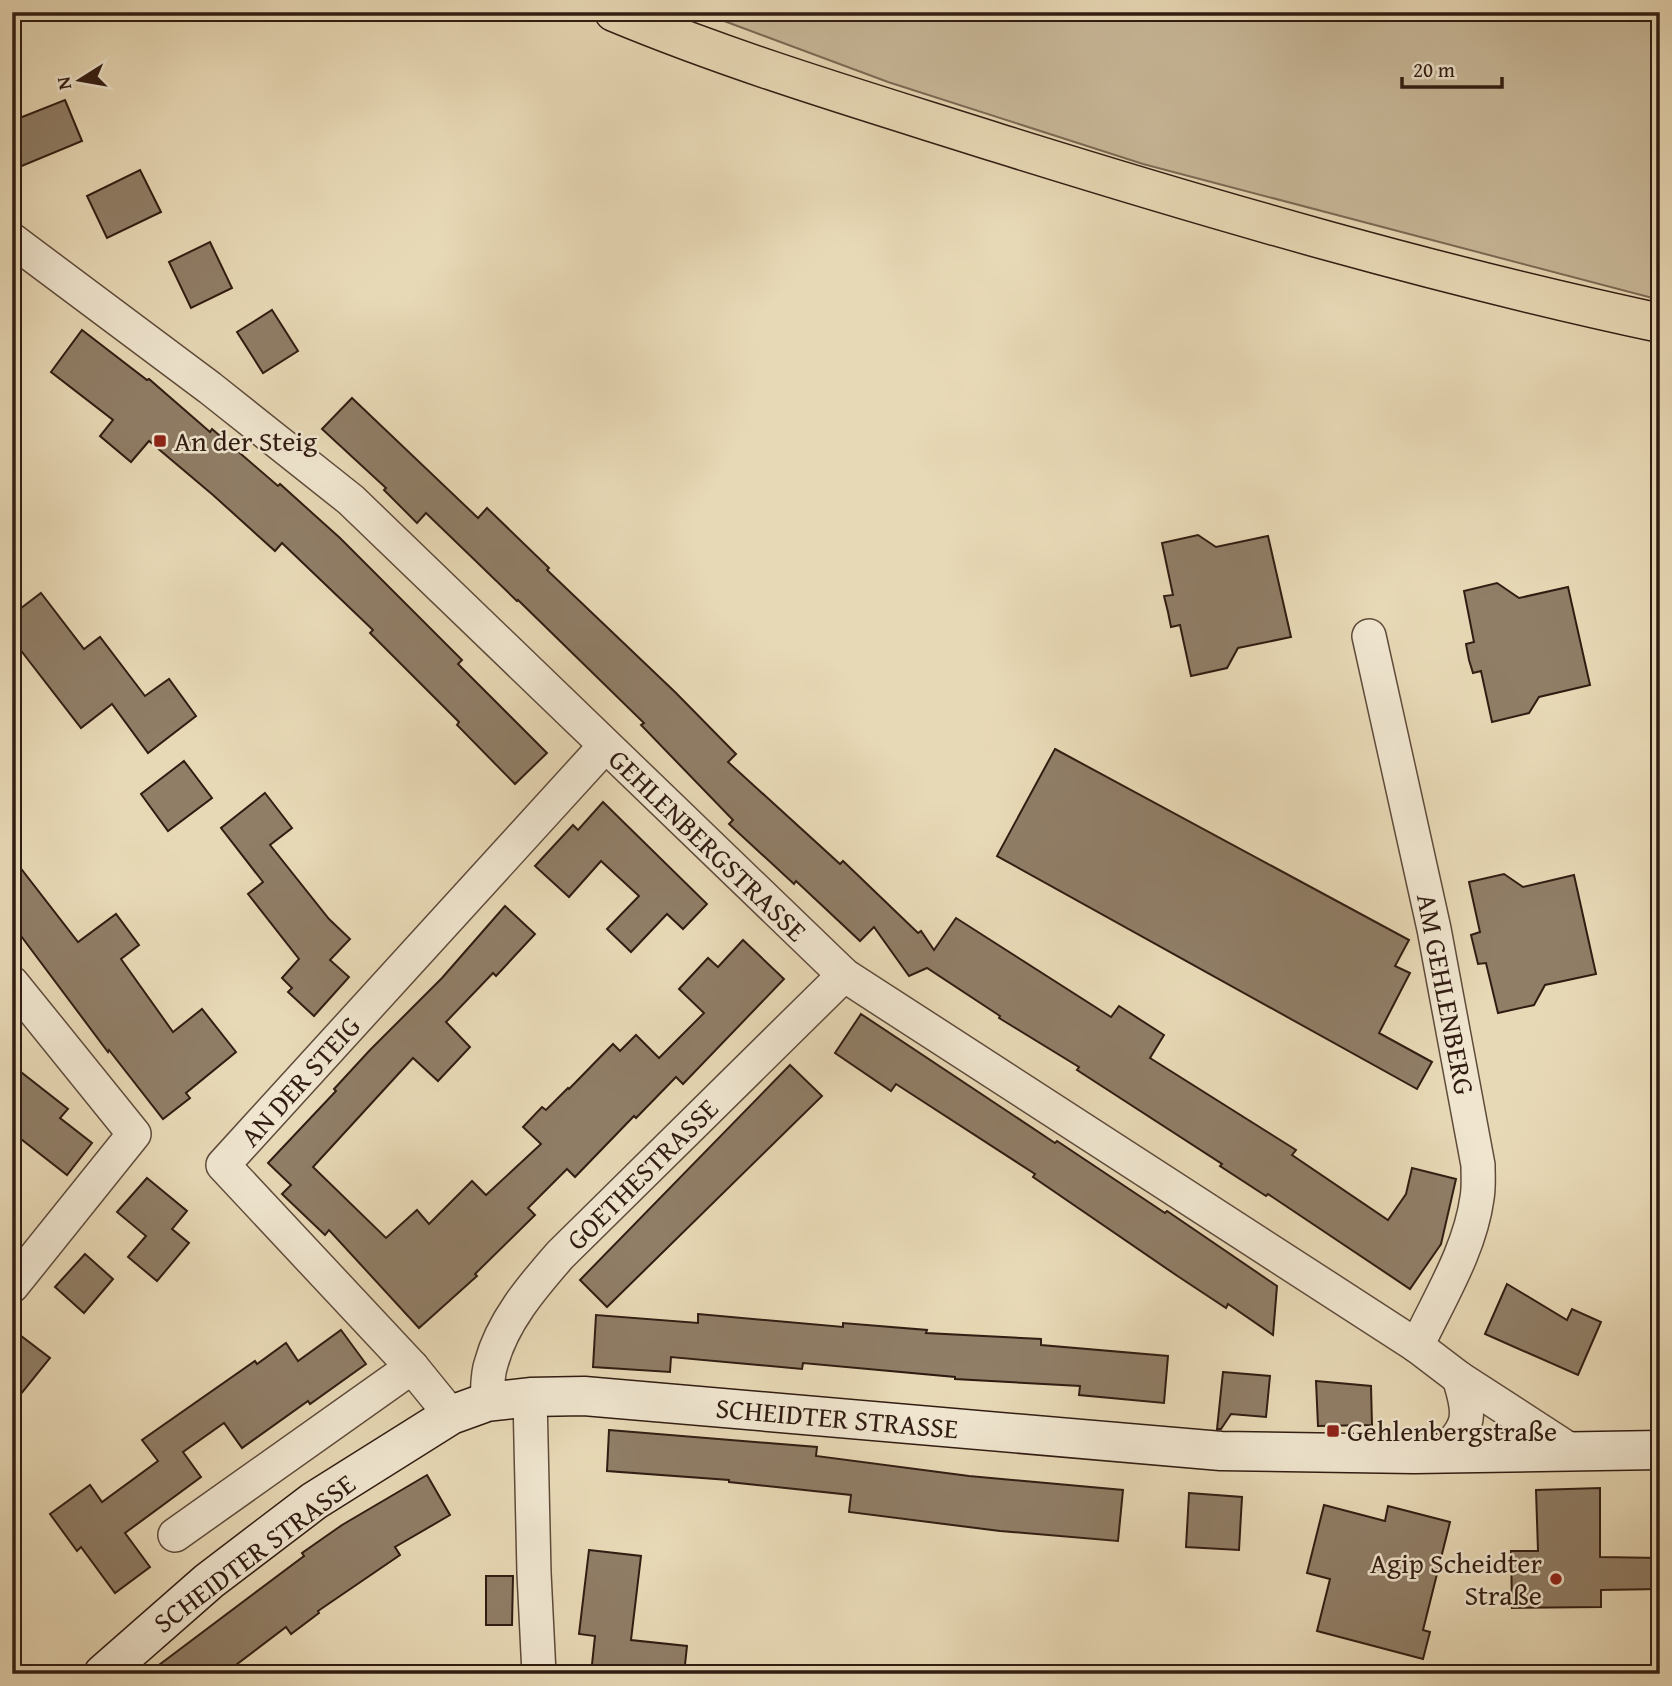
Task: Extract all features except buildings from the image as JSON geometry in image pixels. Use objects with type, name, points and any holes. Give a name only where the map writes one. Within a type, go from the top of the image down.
[{"type":"highway","points":[[614,12],[688,44],[1105,176],[1349,247],[1660,323]]},
{"type":"street","name":"GEHLENBERGSTRASSE","points":[[12,240],[210,388],[351,500],[844,975],[1417,1346],[1459,1378],[1570,1450]]},
{"type":"street","name":"AM GEHLENBERG","points":[[1369,636],[1434,929],[1478,1165],[1477,1198],[1469,1229],[1458,1259],[1417,1346]]},
{"type":"street","name":"AN DER STEIG","points":[[451,1415],[412,1367],[223,1166],[605,746]]},
{"type":"street","name":"GOETHESTRASSE","points":[[487,1402],[490,1365],[499,1341],[514,1313],[535,1284],[560,1255],[844,975]]},
{"type":"street","points":[[12,983],[134,1133],[12,1286]]},
{"type":"street","name":"SCHEIDTER STRASSE","points":[[174,1535],[412,1367]]},
{"type":"street","points":[[1442,1454],[1460,1438],[1467,1418],[1465,1396],[1459,1378]]},
{"type":"street","name":"SCHEIDTER STRASSE","points":[[103,1674],[209,1581],[314,1501],[451,1415],[487,1402],[530,1397],[597,1398],[1221,1451],[1442,1454],[1660,1450]]},
{"type":"street","points":[[530,1397],[539,1674]]},
{"type":"shaded area","points":[[700,12],[1660,12],[1660,300],[1143,164],[888,82]]},
{"type":"place","name":"An der Steig","points":[[160,441]]},
{"type":"place","name":"Gehlenbergstraße","points":[[1333,1431]]},
{"type":"place","name":"Agip Scheidter Straße","points":[[1556,1579]]}]
